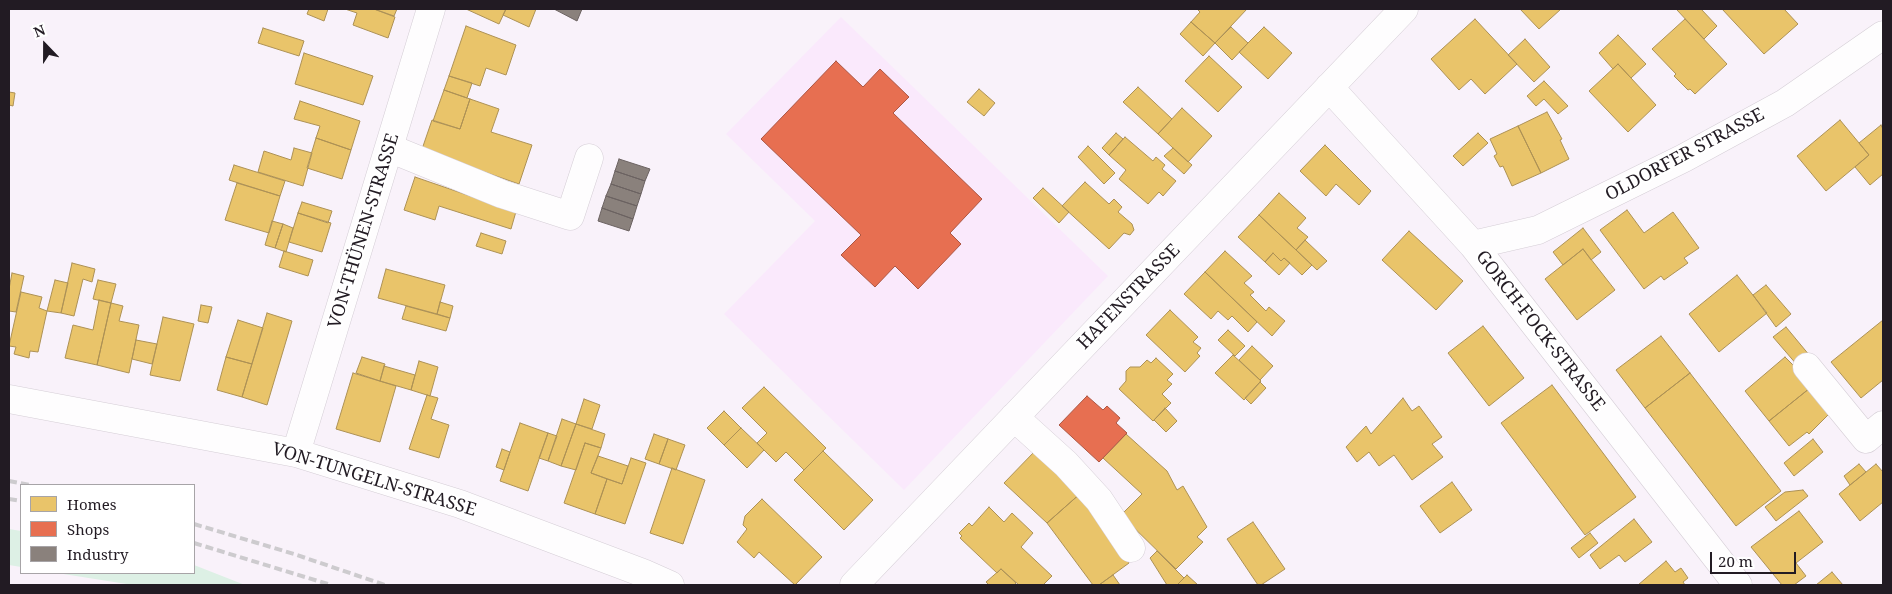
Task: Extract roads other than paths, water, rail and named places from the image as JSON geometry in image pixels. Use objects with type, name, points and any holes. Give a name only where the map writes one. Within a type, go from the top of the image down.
[{"type":"street","name":"VON-THÜNEN-STRASSE","points":[[296,453],[431,9]]},
{"type":"street","name":"HAFENSTRASSE","points":[[854,585],[1404,9]]},
{"type":"street","name":"OLDORFER STRASSE","points":[[1473,245],[1538,230],[1684,158],[1785,103],[1883,35]]},
{"type":"street","name":"GORCH-FOCK-STRASSE","points":[[1329,87],[1473,245],[1738,585]]},
{"type":"street","points":[[389,148],[502,194],[570,216],[589,158]]},
{"type":"street","points":[[1807,367],[1866,439],[1883,425]]},
{"type":"street","name":"VON-TUNGELN-STRASSE","points":[[9,399],[296,453],[460,504],[670,585]]},
{"type":"street","points":[[1014,418],[1066,464],[1099,500],[1131,548]]},
{"type":"railway","points":[[9,481],[25,484]]},
{"type":"railway","points":[[9,499],[20,501]]},
{"type":"railway","points":[[195,524],[294,554],[385,585]]},
{"type":"railway","points":[[195,543],[331,585]]}]
